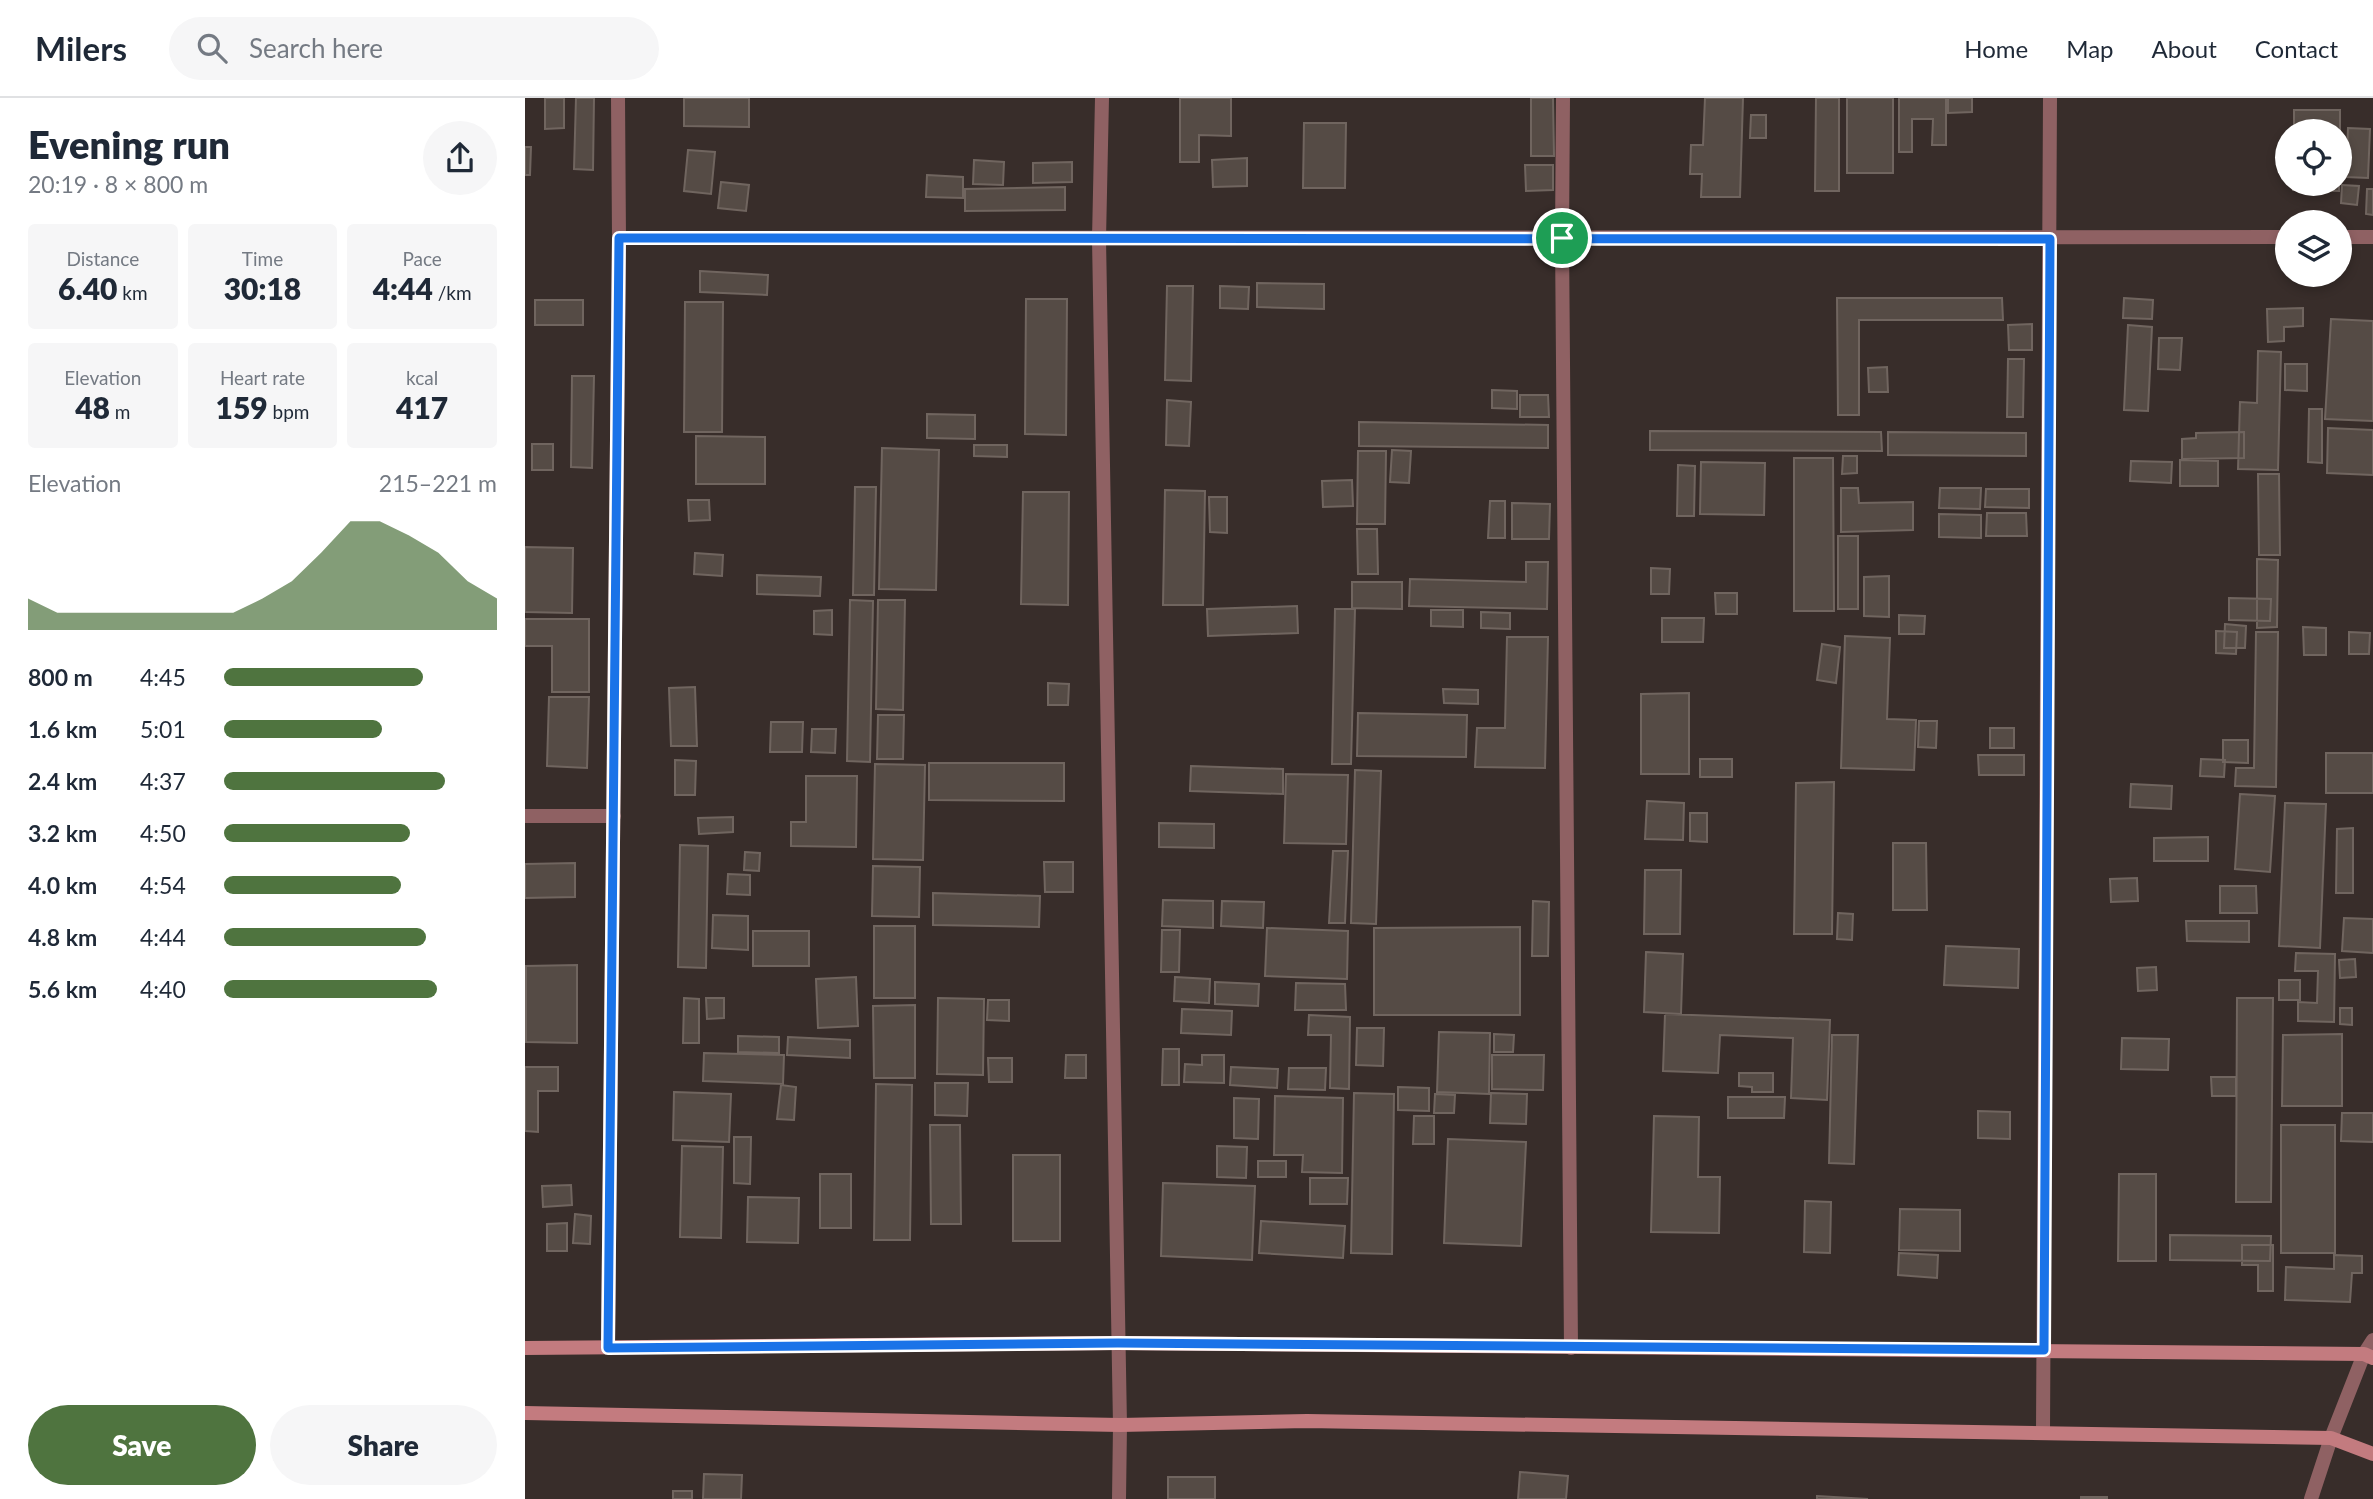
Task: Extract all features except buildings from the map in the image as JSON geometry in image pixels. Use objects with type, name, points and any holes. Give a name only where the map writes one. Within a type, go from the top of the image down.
[{"type":"street","points":[[608,1348],[619,238],[618,98]]},
{"type":"street","points":[[1102,98],[1099,239],[1120,1425],[1119,1499]]},
{"type":"street","points":[[1563,98],[1571,1348]]},
{"type":"street","points":[[2043,1432],[2050,98]]},
{"type":"street","points":[[619,238],[2275,237]]},
{"type":"street","points":[[2352,237],[2373,237]]},
{"type":"street","points":[[525,816],[614,816]]},
{"type":"street","points":[[2311,1499],[2331,1438],[2373,1340]]},
{"type":"street","points":[[525,1348],[1118,1343],[2044,1350],[2368,1356]]},
{"type":"street","points":[[525,1413],[1120,1425],[1307,1421],[2331,1438],[2373,1454]]},
{"type":"route","points":[[619,238],[1562,238],[2050,239],[2044,1350],[1118,1343],[608,1348],[619,238]]}]
